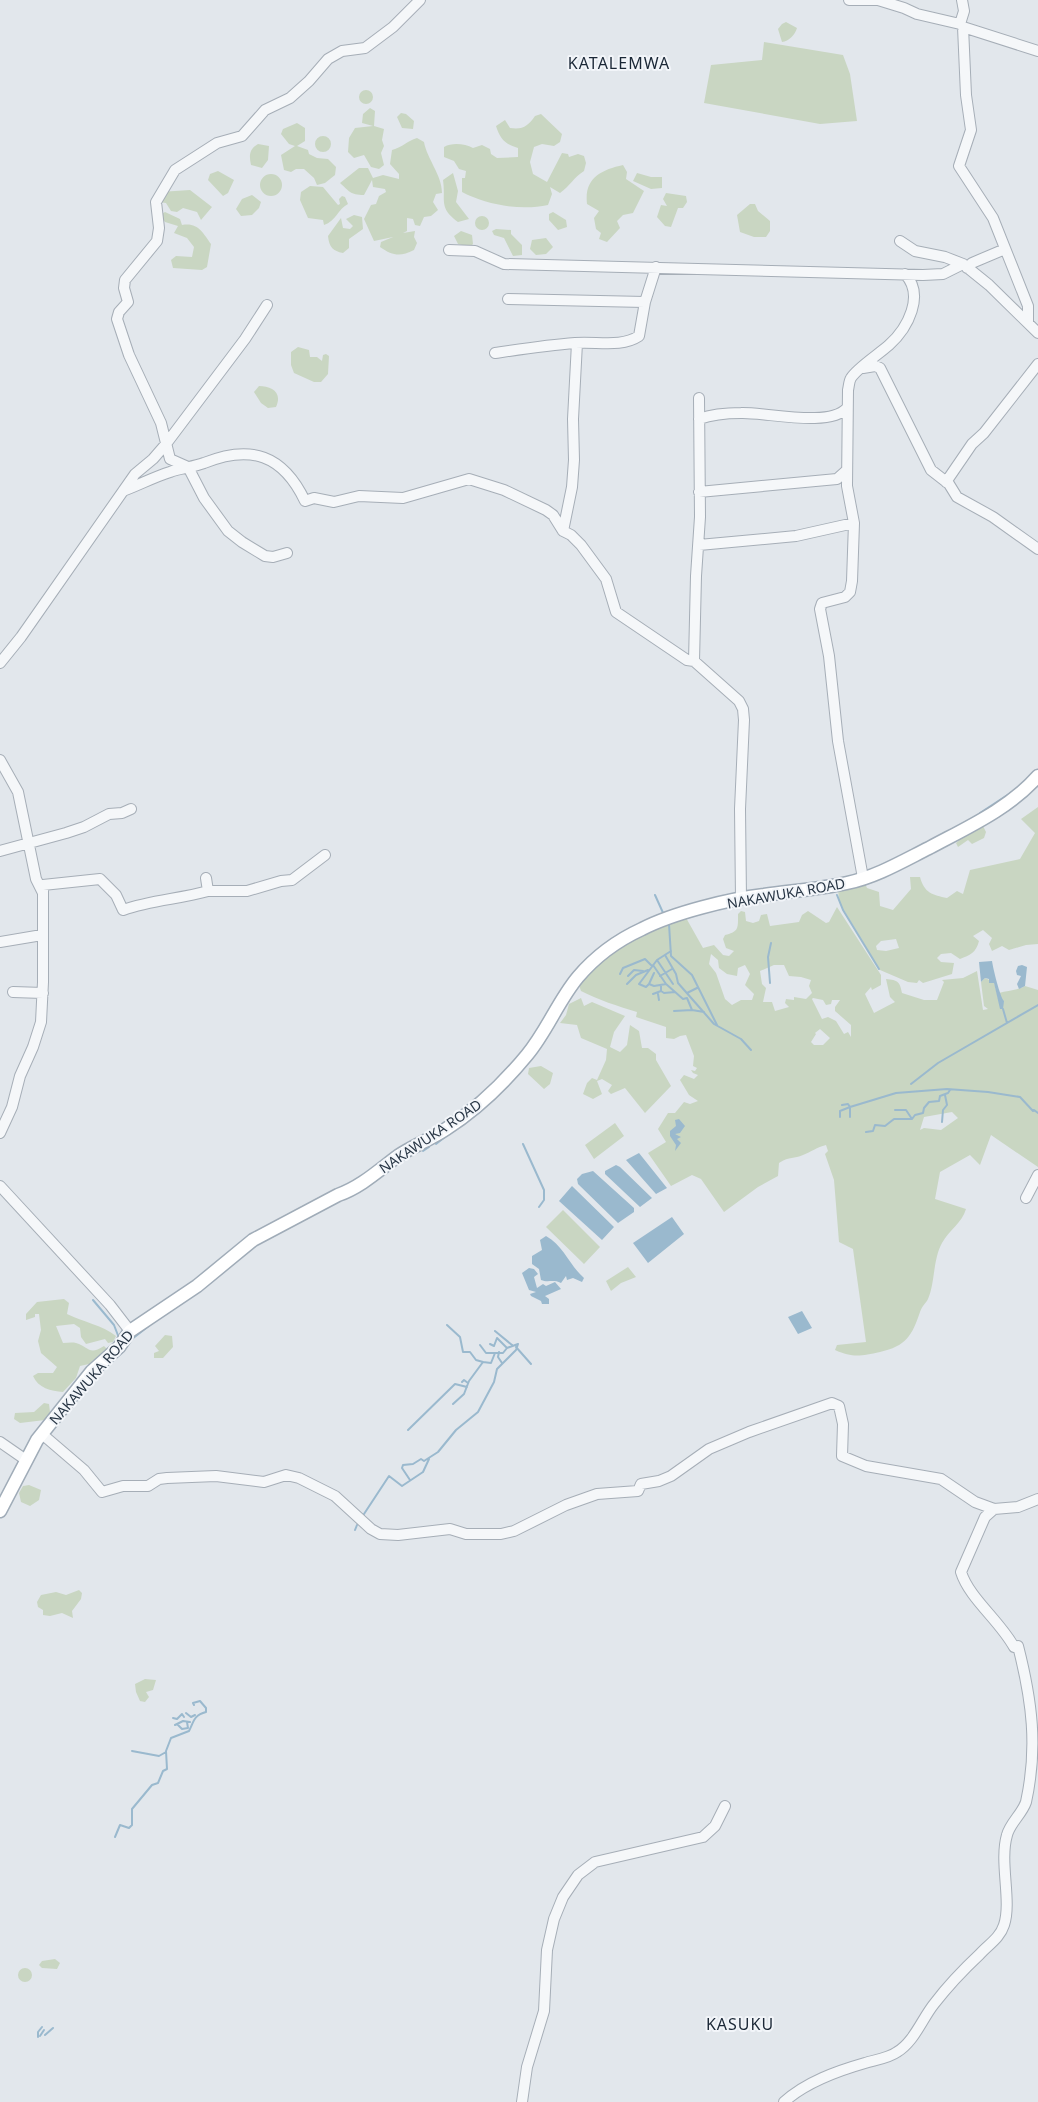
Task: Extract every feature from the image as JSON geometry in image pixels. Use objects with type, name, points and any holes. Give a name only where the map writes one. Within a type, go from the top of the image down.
[{"type":"main road","name":"NAKAWUKA ROAD","points":[[0,1511],[26,1460],[42,1434],[92,1372],[119,1347],[130,1331],[197,1286],[254,1240],[338,1195],[353,1190],[400,1155],[447,1129],[480,1104],[528,1054],[577,978],[613,946],[658,922],[741,899],[815,889],[862,878],[907,860],[966,829],[1002,806],[1038,776]]},
{"type":"street","points":[[287,553],[273,557],[265,556],[228,531],[204,498],[188,467],[170,459],[161,423],[156,418],[142,379],[129,355],[117,319],[119,312],[128,302],[124,288],[125,280],[156,241],[159,228],[156,202],[160,192],[175,170],[217,143],[242,136],[265,110],[290,98],[309,81],[328,59],[342,52],[365,48],[393,27],[420,0]]},
{"type":"street","points":[[849,0],[878,0],[916,14],[961,25],[1038,52]]},
{"type":"street","points":[[962,0],[964,11],[961,25],[966,95],[971,130],[959,166],[993,218],[1028,306],[1028,322]]},
{"type":"street","points":[[900,241],[915,251],[945,257],[965,266],[1038,333]]},
{"type":"street","points":[[449,250],[475,251],[504,264],[920,275],[943,274],[1005,249]]},
{"type":"street","points":[[495,353],[576,343],[620,343],[634,340],[639,336],[645,302],[656,267]]},
{"type":"street","points":[[905,274],[913,284]]},
{"type":"street","points":[[862,878],[838,741],[829,656],[820,609],[822,603],[845,597],[850,592],[854,523],[848,486],[844,415],[851,378],[892,343],[906,322],[914,303],[913,284],[920,275]]},
{"type":"street","points":[[508,299],[645,302]]},
{"type":"street","points":[[0,662],[21,637],[135,474],[153,459],[166,444],[245,340],[268,305]]},
{"type":"street","points":[[563,531],[573,469],[576,343]]},
{"type":"street","points":[[946,482],[972,444],[984,433],[1038,364]]},
{"type":"street","points":[[862,368],[874,366],[880,368],[932,470],[946,482],[956,497],[994,517],[1038,549]]},
{"type":"street","points":[[694,661],[696,644],[694,616],[699,545],[699,398]]},
{"type":"street","points":[[699,419],[719,413],[800,418],[844,415]]},
{"type":"street","points":[[123,491],[172,471],[223,455],[261,457],[278,464],[290,476],[306,501],[314,498],[334,502],[359,496],[403,498],[469,479],[504,490],[546,510],[553,515],[563,531],[581,545],[606,579],[616,612],[687,660],[694,661],[739,701],[743,709],[740,809],[741,899]]},
{"type":"street","points":[[699,492],[837,478],[847,470]]},
{"type":"street","points":[[837,478],[848,486]]},
{"type":"street","points":[[699,545],[796,536],[854,523]]},
{"type":"street","points":[[0,760],[18,792],[36,880],[42,893]]},
{"type":"street","points":[[0,851],[30,844],[84,827],[110,814],[122,813],[131,809]]},
{"type":"street","points":[[0,1133],[12,1107],[20,1076],[33,1047],[41,1022],[43,993],[43,885],[100,879],[116,895],[123,910],[149,901],[177,899],[208,891],[247,891],[281,881],[292,880],[325,855]]},
{"type":"street","points":[[206,878],[208,891]]},
{"type":"street","points":[[0,942],[42,935]]},
{"type":"street","points":[[13,992],[43,993]]},
{"type":"street","points":[[1026,1198],[1038,1175]]},
{"type":"street","points":[[0,1186],[110,1305],[130,1331]]},
{"type":"street","points":[[42,1434],[84,1470],[102,1492],[123,1486],[148,1486],[159,1479],[167,1478],[216,1476],[264,1482],[286,1475],[313,1484],[335,1496],[371,1529],[380,1534],[398,1535],[450,1530],[466,1534],[489,1535],[514,1531],[566,1505],[598,1494],[638,1491],[641,1484],[671,1476],[710,1449],[750,1432],[832,1403],[839,1406],[843,1416],[842,1456],[866,1466],[941,1480],[976,1502],[994,1509],[1018,1507],[1038,1499]]},
{"type":"street","points":[[0,1442],[26,1460]]},
{"type":"street","points":[[976,1502],[985,1517]]},
{"type":"street","points":[[784,2102],[816,2081],[844,2069],[897,2053],[934,2004],[994,1942],[1004,1926],[1007,1910],[1005,1891],[1007,1834],[1025,1805],[1034,1774],[1036,1754],[1033,1709],[1018,1646],[1014,1647],[1003,1629],[965,1582],[961,1572],[985,1517],[994,1509]]},
{"type":"street","points":[[522,2102],[527,2067],[544,2011],[547,1950],[554,1919],[563,1897],[578,1875],[596,1862],[703,1837],[715,1826],[725,1806]]},
{"type":"green space","points":[[786,22],[797,28],[791,37],[782,42],[778,29]]},
{"type":"green space","points":[[764,42],[843,55],[850,74],[857,121],[820,124],[704,103],[711,65],[762,60]]},
{"type":"green space","points":[[363,90],[369,90],[373,97],[369,104],[363,104],[359,100],[359,94]]},
{"type":"green space","points":[[370,108],[375,111],[374,126],[384,129],[382,140],[384,146],[381,153],[384,165],[379,169],[371,167],[364,155],[354,158],[348,152],[349,138],[355,128],[373,126],[362,123],[363,114]]},
{"type":"green space","points":[[401,113],[406,114],[414,121],[413,129],[402,128],[397,117]]},
{"type":"green space","points":[[541,114],[562,134],[560,142],[554,146],[542,144],[534,147],[530,162],[533,174],[547,182],[562,153],[568,154],[569,157],[578,154],[584,156],[586,163],[584,171],[560,193],[550,187],[552,194],[548,205],[538,207],[504,206],[472,197],[462,192],[462,178],[465,178],[466,171],[459,169],[454,161],[444,157],[444,147],[451,144],[466,145],[473,148],[482,145],[490,149],[491,154],[497,158],[518,157],[518,148],[504,140],[496,126],[505,120],[510,128],[522,128],[535,116]]},
{"type":"green space","points":[[297,123],[305,128],[305,141],[297,146],[308,150],[309,154],[317,158],[328,159],[336,167],[335,175],[325,183],[317,185],[314,178],[304,169],[296,169],[291,172],[284,170],[281,155],[295,146],[289,144],[281,134],[283,129]]},
{"type":"green space","points":[[323,136],[331,144],[323,152],[315,144]]},
{"type":"green space","points":[[417,138],[424,142],[440,180],[442,193],[436,194],[433,202],[438,210],[431,216],[424,217],[420,226],[415,225],[413,219],[407,218],[407,231],[403,233],[415,231],[414,237],[417,243],[414,250],[405,254],[397,254],[380,247],[381,242],[393,237],[374,241],[364,219],[371,205],[376,204],[379,196],[386,192],[385,189],[373,187],[372,180],[364,195],[359,195],[350,192],[340,183],[359,168],[368,168],[373,178],[383,175],[399,179],[399,174],[390,164],[392,150]]},
{"type":"green space","points":[[258,144],[269,146],[268,160],[262,168],[251,165],[250,162],[251,150]]},
{"type":"green space","points":[[623,165],[627,172],[626,179],[644,191],[633,213],[623,215],[617,221],[620,228],[607,242],[599,239],[601,233],[596,229],[594,218],[599,211],[587,204],[588,188],[591,182],[601,173]]},
{"type":"green space","points":[[218,171],[234,180],[228,193],[223,196],[208,180],[210,174]]},
{"type":"green space","points":[[453,173],[458,191],[456,202],[469,219],[458,222],[445,208],[444,203],[443,180]]},
{"type":"green space","points":[[637,173],[651,177],[662,177],[662,188],[651,189],[633,181]]},
{"type":"green space","points":[[271,174],[279,177],[282,185],[279,193],[271,196],[263,193],[260,185],[263,177]]},
{"type":"green space","points":[[310,186],[323,187],[338,205],[340,204],[339,199],[342,196],[345,197],[348,204],[331,221],[324,225],[323,220],[308,218],[300,200],[301,192]]},
{"type":"green space","points":[[190,190],[212,207],[201,220],[197,212],[183,208],[177,212],[171,211],[166,203],[159,202],[160,192]]},
{"type":"green space","points":[[666,193],[686,196],[687,202],[683,208],[678,208],[671,227],[665,226],[657,217],[661,205],[667,206],[663,199]]},
{"type":"green space","points":[[252,195],[261,202],[259,208],[252,215],[241,216],[236,209],[242,199]]},
{"type":"green space","points":[[750,204],[755,204],[758,211],[770,221],[770,231],[766,237],[754,237],[740,232],[737,215]]},
{"type":"green space","points":[[165,212],[180,219],[182,225],[192,225],[200,229],[211,244],[207,267],[202,270],[173,268],[171,260],[176,256],[192,257],[194,247],[187,238],[174,233],[178,226],[165,222],[160,215]]},
{"type":"green space","points":[[553,212],[566,220],[567,227],[558,230],[549,220],[549,214]]},
{"type":"green space","points":[[354,215],[362,217],[363,229],[349,239],[349,248],[343,253],[337,251],[329,243],[328,236],[341,218],[343,228],[350,229],[353,226],[346,219]]},
{"type":"green space","points":[[479,216],[485,216],[489,223],[485,230],[479,230],[475,226],[475,220]]},
{"type":"green space","points":[[496,229],[511,230],[511,234],[522,245],[522,255],[513,256],[504,238],[494,235],[492,231]]},
{"type":"green space","points":[[461,231],[472,235],[473,244],[470,247],[458,244],[454,236]]},
{"type":"green space","points":[[546,238],[553,247],[546,254],[536,255],[530,249],[532,240]]},
{"type":"green space","points":[[298,347],[309,350],[310,357],[317,357],[322,361],[323,355],[329,356],[328,374],[321,382],[314,382],[294,373],[291,365],[291,352]]},
{"type":"green space","points":[[259,386],[268,387],[275,391],[278,397],[276,407],[268,408],[261,403],[254,392]]},
{"type":"green space","points":[[1038,807],[1038,944],[1009,950],[1002,946],[992,951],[989,944],[992,938],[983,930],[973,936],[979,941],[970,955],[960,959],[951,953],[941,954],[937,958],[941,962],[954,963],[952,974],[923,983],[919,980],[917,983],[908,982],[880,970],[839,902],[838,887],[864,881],[867,888],[879,892],[880,906],[893,910],[911,889],[910,877],[920,877],[924,887],[937,896],[947,898],[957,891],[963,894],[970,870],[1020,859],[1035,833],[1021,819]],"holes":[[[896,939],[899,948],[886,951],[877,950],[876,946],[881,941]]]},
{"type":"green space","points":[[976,825],[983,826],[986,832],[984,838],[972,844],[968,840],[958,847],[956,843]]},
{"type":"green space","points":[[837,907],[881,975],[881,985],[872,990],[871,987],[865,994],[874,1013],[895,1002],[890,997],[886,979],[898,982],[902,993],[924,1000],[937,1000],[944,982],[942,980],[963,978],[977,971],[983,1010],[988,1009],[984,1006],[981,982],[985,978],[994,982],[999,1002],[999,993],[1025,986],[1038,990],[1038,1167],[991,1135],[980,1165],[970,1155],[940,1172],[935,1199],[966,1209],[962,1218],[945,1238],[939,1249],[928,1299],[907,1339],[889,1350],[862,1355],[852,1355],[835,1350],[837,1345],[866,1342],[853,1249],[839,1242],[834,1180],[825,1154],[828,1151],[826,1145],[779,1163],[778,1176],[758,1187],[724,1212],[701,1179],[692,1175],[671,1186],[648,1153],[666,1142],[658,1129],[668,1113],[675,1113],[684,1102],[690,1104],[698,1101],[689,1095],[680,1080],[684,1075],[694,1079],[698,1075],[691,1070],[695,1071],[697,1068],[693,1066],[694,1056],[686,1035],[674,1039],[666,1038],[666,1027],[636,1017],[637,1012],[608,1003],[581,991],[579,985],[590,972],[615,951],[641,936],[685,916],[703,948],[714,945],[723,955],[729,956],[734,951],[726,948],[723,939],[725,935],[737,929],[738,914],[741,911],[745,912],[746,921],[753,923],[759,921],[761,915],[767,914],[770,926],[799,922],[802,915],[808,911],[826,923],[829,922]],"holes":[[[711,954],[718,960],[719,968],[727,974],[737,976],[738,968],[745,965],[750,974],[745,985],[754,994],[752,1000],[741,1000],[732,1005],[725,999],[716,973],[709,964]],[[774,965],[784,965],[789,976],[811,980],[809,986],[812,993],[806,999],[794,997],[794,1000],[786,999],[785,1003],[789,1007],[775,1011],[772,1002],[763,1002],[766,988],[762,984],[760,971]],[[812,999],[823,1000],[826,1005],[831,1004],[832,1000],[840,1000],[835,1007],[835,1011],[851,1025],[851,1037],[848,1032],[844,1034],[836,1021],[828,1017],[822,1019]],[[820,1029],[830,1038],[823,1045],[814,1045],[811,1042]],[[952,1112],[958,1118],[941,1130],[924,1128],[920,1130],[924,1117]]]},
{"type":"green space","points":[[581,998],[584,1006],[592,1002],[625,1016],[614,1032],[610,1047],[620,1052],[627,1045],[630,1025],[639,1031],[642,1048],[648,1048],[656,1054],[656,1060],[671,1086],[645,1113],[625,1088],[611,1094],[608,1091],[612,1085],[602,1079],[597,1081],[602,1094],[593,1099],[583,1094],[587,1083],[592,1078],[597,1080],[606,1060],[607,1049],[581,1038],[577,1025],[560,1023],[566,1015],[569,1004]]},
{"type":"green space","points":[[541,1066],[553,1073],[550,1084],[544,1089],[528,1074],[529,1068]]},
{"type":"green space","points":[[615,1123],[624,1136],[594,1159],[585,1145]]},
{"type":"green space","points":[[563,1210],[600,1247],[584,1264],[546,1227]]},
{"type":"green space","points":[[628,1267],[636,1277],[621,1283],[611,1291],[606,1281]]},
{"type":"green space","points":[[64,1299],[69,1303],[67,1314],[105,1329],[116,1336],[113,1342],[108,1343],[105,1339],[86,1344],[81,1337],[80,1328],[74,1324],[56,1326],[63,1343],[76,1343],[89,1350],[99,1349],[104,1346],[107,1349],[89,1364],[80,1366],[76,1378],[63,1392],[50,1390],[42,1386],[33,1376],[38,1373],[53,1373],[57,1367],[41,1353],[38,1341],[41,1330],[39,1314],[35,1314],[35,1317],[26,1320],[26,1314],[37,1302]]},
{"type":"green space","points":[[165,1335],[172,1336],[173,1347],[163,1358],[154,1358],[154,1353],[159,1351],[155,1346]]},
{"type":"green space","points":[[44,1403],[49,1404],[50,1412],[45,1420],[20,1423],[14,1419],[15,1413],[34,1412]]},
{"type":"green space","points":[[29,1485],[41,1490],[39,1500],[30,1506],[21,1502],[19,1493],[23,1486]]},
{"type":"green space","points":[[79,1590],[82,1593],[81,1599],[72,1611],[73,1618],[62,1613],[50,1616],[43,1615],[43,1610],[38,1607],[37,1602],[41,1595],[56,1592],[66,1595]]},
{"type":"green space","points":[[145,1679],[156,1680],[153,1690],[146,1692],[149,1697],[145,1702],[140,1701],[135,1684]]},
{"type":"green space","points":[[55,1959],[60,1963],[57,1969],[42,1968],[39,1965],[42,1961]]},
{"type":"green space","points":[[22,1968],[28,1968],[32,1975],[28,1982],[22,1982],[18,1978],[18,1972]]},
{"type":"water","points":[[992,961],[1004,1001],[1003,1009],[1000,1009],[994,983],[989,983],[989,979],[985,978],[981,982],[979,962]]},
{"type":"water","points":[[1018,966],[1027,967],[1025,986],[1019,989],[1017,984],[1021,976],[1017,975],[1016,971]]},
{"type":"water","points":[[679,1119],[685,1126],[680,1133],[675,1134],[681,1137],[677,1139],[681,1143],[675,1151],[676,1145],[670,1136],[670,1131],[676,1126],[675,1120]]},
{"type":"water","points":[[639,1153],[667,1188],[656,1194],[626,1160]]},
{"type":"water","points":[[616,1165],[652,1198],[640,1207],[605,1174],[605,1171]]},
{"type":"water","points":[[593,1171],[634,1208],[634,1212],[618,1223],[578,1184],[577,1179],[582,1174]]},
{"type":"water","points":[[572,1186],[614,1227],[602,1240],[559,1201]]},
{"type":"water","points":[[672,1217],[684,1234],[648,1263],[633,1243]]},
{"type":"water","points":[[546,1236],[562,1250],[584,1278],[582,1282],[573,1278],[567,1280],[566,1276],[561,1283],[541,1280],[539,1269],[532,1264],[532,1256],[542,1250],[540,1240]]},
{"type":"water","points":[[529,1268],[534,1269],[538,1274],[534,1277],[537,1288],[543,1284],[546,1286],[555,1282],[561,1289],[545,1296],[549,1299],[549,1304],[542,1304],[541,1301],[531,1296],[530,1294],[536,1292],[529,1290],[522,1273]]},
{"type":"water","points":[[802,1311],[812,1328],[798,1334],[788,1317]]},
{"type":"waterway","points":[[980,813],[1012,792]]},
{"type":"waterway","points":[[655,895],[664,915]]},
{"type":"waterway","points":[[837,895],[843,910],[879,969]]},
{"type":"waterway","points":[[669,924],[671,956],[692,975],[717,1025]]},
{"type":"waterway","points":[[770,983],[768,957],[771,943]]},
{"type":"waterway","points":[[671,951],[657,960],[639,984],[646,987],[649,984],[654,986],[666,984],[683,999],[687,998],[692,1010]]},
{"type":"waterway","points":[[665,955],[676,974],[678,983],[714,1024],[741,1039],[751,1050]]},
{"type":"waterway","points":[[620,974],[623,968],[645,959],[651,965]]},
{"type":"waterway","points":[[657,960],[673,984]]},
{"type":"waterway","points":[[653,965],[666,984]]},
{"type":"waterway","points":[[660,976],[672,969]]},
{"type":"waterway","points":[[628,976],[634,970],[643,971]]},
{"type":"waterway","points":[[627,984],[636,975],[648,970]]},
{"type":"waterway","points":[[649,984],[654,973]]},
{"type":"waterway","points":[[661,986],[661,991],[664,993],[675,992]]},
{"type":"waterway","points":[[687,993],[697,988]]},
{"type":"waterway","points":[[653,994],[661,991]]},
{"type":"waterway","points":[[658,994],[659,1000]]},
{"type":"waterway","points":[[911,1084],[938,1063],[1038,1005]]},
{"type":"waterway","points":[[1003,1009],[1007,1023]]},
{"type":"waterway","points":[[674,1011],[692,1010],[704,1012]]},
{"type":"waterway","points":[[548,1035],[557,1020]]},
{"type":"waterway","points":[[842,1105],[848,1104],[850,1107],[896,1093],[947,1089],[1020,1097],[1033,1111],[1038,1113]]},
{"type":"waterway","points":[[866,1132],[873,1131],[875,1125],[885,1126],[894,1119],[912,1119],[915,1115],[923,1113],[924,1108],[929,1102],[939,1101],[940,1096],[948,1093],[950,1090]]},
{"type":"waterway","points":[[942,1122],[943,1110],[947,1105],[945,1095]]},
{"type":"waterway","points":[[840,1117],[840,1111],[850,1107],[850,1117]]},
{"type":"waterway","points":[[895,1110],[906,1110],[912,1119]]},
{"type":"waterway","points":[[436,1144],[445,1137]]},
{"type":"waterway","points":[[523,1144],[544,1190],[544,1200],[539,1207]]},
{"type":"waterway","points":[[423,1151],[429,1147]]},
{"type":"waterway","points":[[93,1300],[114,1325],[119,1338]]},
{"type":"waterway","points":[[132,1339],[150,1325]]},
{"type":"waterway","points":[[447,1325],[460,1337],[463,1352],[470,1352],[476,1360],[483,1362]]},
{"type":"waterway","points":[[495,1331],[512,1345]]},
{"type":"waterway","points":[[490,1344],[494,1346],[497,1338],[507,1348]]},
{"type":"waterway","points":[[453,1404],[464,1394],[469,1381],[483,1362],[491,1363],[495,1353],[503,1353],[507,1348],[518,1344]]},
{"type":"waterway","points":[[410,1480],[402,1468],[403,1465],[413,1464],[421,1459],[424,1461],[438,1452],[456,1430],[478,1412],[494,1382],[497,1369],[516,1350],[518,1344]]},
{"type":"waterway","points":[[480,1345],[486,1353],[495,1353]]},
{"type":"waterway","points":[[516,1347],[531,1364]]},
{"type":"waterway","points":[[499,1352],[498,1357],[502,1363]]},
{"type":"waterway","points":[[462,1382],[464,1380],[468,1383]]},
{"type":"waterway","points":[[408,1430],[455,1384],[467,1387]]},
{"type":"waterway","points":[[362,1517],[389,1476],[402,1486],[423,1472],[429,1459]]},
{"type":"waterway","points":[[355,1530],[357,1525]]},
{"type":"waterway","points":[[115,1837],[120,1825],[129,1828],[132,1825],[132,1809],[152,1785],[158,1783],[163,1771],[167,1769],[166,1751],[171,1738],[189,1731],[193,1721],[206,1712],[206,1708],[200,1701],[193,1703],[194,1705]]},
{"type":"waterway","points":[[186,1713],[191,1717],[195,1715]]},
{"type":"waterway","points":[[173,1718],[177,1719],[182,1714],[184,1717]]},
{"type":"waterway","points":[[175,1725],[183,1721],[190,1722]]},
{"type":"waterway","points":[[177,1724],[182,1729],[188,1728],[187,1722]]},
{"type":"waterway","points":[[132,1751],[159,1756],[166,1752]]},
{"type":"waterway","points":[[38,2037],[38,2032],[42,2027]]},
{"type":"waterway","points":[[45,2035],[53,2028]]},
{"type":"waterway","points":[[40,2036],[44,2030]]},
{"type":"district","name":"KATALEMWA","points":[[619,63]]},
{"type":"district","name":"KASUKU","points":[[740,2024]]}]
